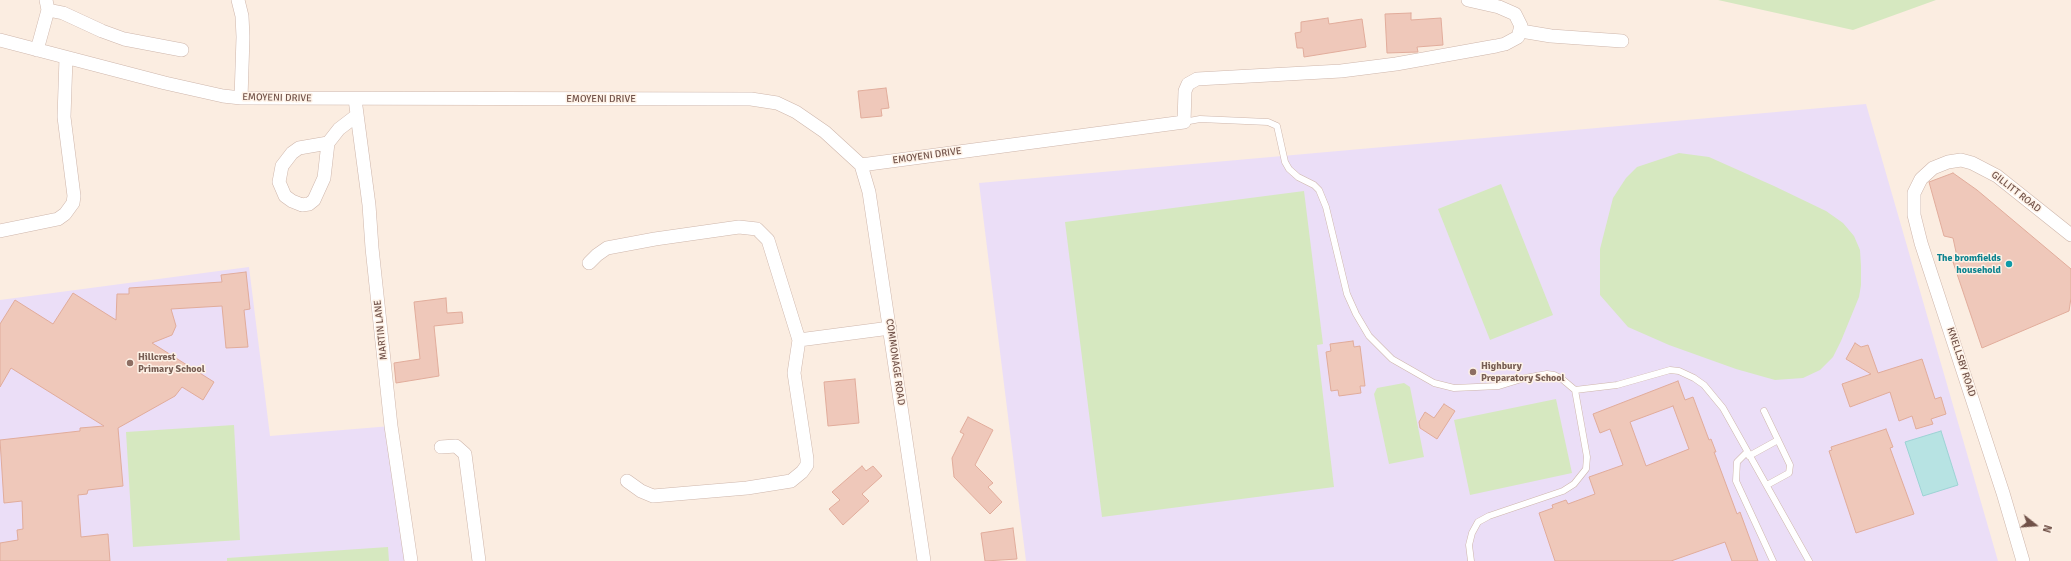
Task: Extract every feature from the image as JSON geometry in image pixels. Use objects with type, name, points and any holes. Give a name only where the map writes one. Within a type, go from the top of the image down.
[{"type":"street","points":[[238,0],[242,16],[243,37],[241,98]]},
{"type":"street","points":[[1184,122],[1185,91],[1188,84],[1197,78],[1341,71],[1396,64],[1505,44],[1518,37],[1521,31],[1518,19],[1508,10],[1468,0]]},
{"type":"street","points":[[37,50],[47,5],[102,31],[124,39],[182,50]]},
{"type":"street","points":[[1521,31],[1551,36],[1622,41]]},
{"type":"street","name":"EMOYENI DRIVE","points":[[0,40],[66,58],[223,96],[241,98],[765,100],[777,103],[816,125],[861,165],[1184,122]]},
{"type":"street","points":[[0,231],[58,219],[65,214],[73,203],[74,196],[64,117],[66,58]]},
{"type":"street","name":"MARTIN LANE","points":[[355,99],[356,116],[369,205],[372,248],[391,426],[411,561]]},
{"type":"street","points":[[328,142],[299,148],[292,153],[282,166],[279,182],[285,196],[292,201],[302,204],[309,204],[318,194],[326,172],[328,142],[339,128],[356,116]]},
{"type":"street","name":"GILLITT ROAD","points":[[1933,168],[1948,162],[1961,160],[1984,168],[1997,176],[2071,235]]},
{"type":"street","name":"COMMONAGE ROAD","points":[[861,165],[869,192],[924,561]]},
{"type":"street","name":"KNELLSBY ROAD","points":[[1933,168],[1925,174],[1917,185],[1914,193],[1914,216],[2003,493],[2023,561]]},
{"type":"street","points":[[589,263],[597,254],[614,247],[656,239],[739,227],[757,229],[768,240],[799,340],[794,373],[807,459],[804,468],[796,478],[785,482],[747,488],[653,496],[641,491],[627,481]]},
{"type":"street","points":[[799,340],[890,328]]},
{"type":"street","points":[[441,447],[456,446],[465,454],[479,561]]},
{"type":"lane","points":[[1184,122],[1200,119],[1268,122],[1277,126],[1285,162],[1289,169],[1319,190],[1326,207],[1347,294],[1356,314],[1368,336],[1392,359],[1434,383],[1454,388],[1499,386],[1525,378],[1554,374],[1575,390],[1588,457],[1586,469],[1574,484],[1563,491],[1489,516],[1478,522],[1472,533],[1469,545],[1471,561]]},
{"type":"lane","points":[[1575,390],[1617,385],[1670,370],[1683,373],[1704,385],[1723,408],[1809,561]]},
{"type":"lane","points":[[1764,412],[1790,465],[1789,473],[1767,485]]},
{"type":"lane","points":[[1772,561],[1736,481],[1737,462],[1748,454],[1778,440]]},
{"type":"shaded area","name":"Highbury Preparatory School","points":[[1866,104],[1998,561],[1026,561],[979,183]]},
{"type":"shaded area","name":"Hillcrest Primary School","points":[[249,267],[270,436],[391,426],[411,561],[0,561],[0,300]]},
{"type":"green space","points":[[1718,0],[1936,0],[1853,30]]},
{"type":"green space","points":[[1679,153],[1709,157],[1774,186],[1826,211],[1843,223],[1854,236],[1860,250],[1861,285],[1859,297],[1833,357],[1820,370],[1803,378],[1775,380],[1736,369],[1669,345],[1628,327],[1600,295],[1600,249],[1613,198],[1626,178],[1637,167]]},
{"type":"green space","points":[[1501,184],[1553,315],[1490,340],[1438,209]]},
{"type":"green space","points":[[1304,191],[1323,344],[1317,345],[1334,487],[1102,517],[1065,222]]},
{"type":"green space","points":[[1404,383],[1410,387],[1424,457],[1389,464],[1374,394],[1377,388]]},
{"type":"green space","points":[[1556,399],[1572,473],[1470,495],[1454,420]]},
{"type":"green space","points":[[234,425],[240,540],[133,547],[126,432]]},
{"type":"green space","points":[[388,547],[389,561],[227,561],[227,558]]},
{"type":"water","points":[[1941,431],[1958,485],[1923,496],[1905,442]]},
{"type":"building","points":[[1411,13],[1411,20],[1441,18],[1443,45],[1417,47],[1418,52],[1387,53],[1385,14]]},
{"type":"building","points":[[1328,18],[1329,24],[1362,19],[1366,47],[1304,57],[1303,48],[1297,48],[1295,33],[1301,32],[1301,22]]},
{"type":"building","points":[[886,88],[889,108],[881,109],[882,116],[861,118],[858,91]]},
{"type":"building","name":"The bromfields household","points":[[1953,173],[1977,190],[2071,269],[2071,298],[2069,311],[1982,348],[1952,259],[1956,252],[1953,238],[1944,236],[1929,182]]},
{"type":"building","points":[[246,272],[250,309],[244,310],[248,347],[226,348],[222,306],[171,309],[176,326],[172,335],[152,343],[214,382],[203,400],[182,387],[175,396],[118,428],[123,486],[88,490],[87,494],[78,495],[81,537],[108,534],[110,561],[0,561],[0,543],[18,540],[17,530],[23,529],[22,501],[4,503],[0,440],[80,431],[80,428],[104,426],[11,368],[0,387],[0,324],[15,300],[53,324],[73,293],[116,320],[117,294],[129,294],[129,288],[222,282],[221,275]]},
{"type":"building","points":[[446,298],[447,313],[462,312],[463,323],[434,326],[439,376],[396,383],[394,363],[420,359],[414,302]]},
{"type":"building","points":[[1353,341],[1354,347],[1360,346],[1365,386],[1360,386],[1361,393],[1339,396],[1338,390],[1331,391],[1326,352],[1331,351],[1330,344]]},
{"type":"building","points":[[1855,343],[1861,347],[1868,345],[1878,373],[1922,359],[1935,399],[1941,397],[1946,414],[1931,419],[1933,424],[1916,429],[1912,416],[1899,421],[1890,392],[1850,407],[1842,384],[1871,374],[1846,359]]},
{"type":"building","points":[[855,379],[859,423],[828,426],[824,382]]},
{"type":"building","points":[[1678,381],[1685,400],[1693,397],[1709,440],[1711,439],[1716,452],[1714,452],[1737,514],[1740,512],[1758,561],[1732,561],[1725,542],[1671,561],[1555,561],[1539,513],[1553,508],[1552,505],[1566,500],[1568,504],[1595,494],[1589,477],[1623,465],[1610,429],[1600,433],[1593,414]],"holes":[[[1673,406],[1689,449],[1646,466],[1630,422]]]},
{"type":"building","points":[[1444,404],[1455,411],[1437,439],[1420,428],[1419,422],[1425,412],[1434,418]]},
{"type":"building","points":[[968,417],[993,430],[975,465],[993,483],[988,487],[1002,502],[990,514],[954,477],[952,458],[964,434],[960,432]]},
{"type":"building","points":[[1886,429],[1893,447],[1890,448],[1914,514],[1856,533],[1829,451],[1832,450],[1831,447]]},
{"type":"building","points":[[862,466],[866,471],[873,466],[882,476],[862,494],[869,501],[843,525],[829,509],[840,500],[832,492]]},
{"type":"building","points":[[1013,528],[1017,559],[985,561],[981,533]]},
{"type":"place","name":"The bromfields household","points":[[2009,264]]},
{"type":"place","name":"Hillcrest Primary School","points":[[130,363]]},
{"type":"place","name":"Highbury Preparatory School","points":[[1473,372]]}]
